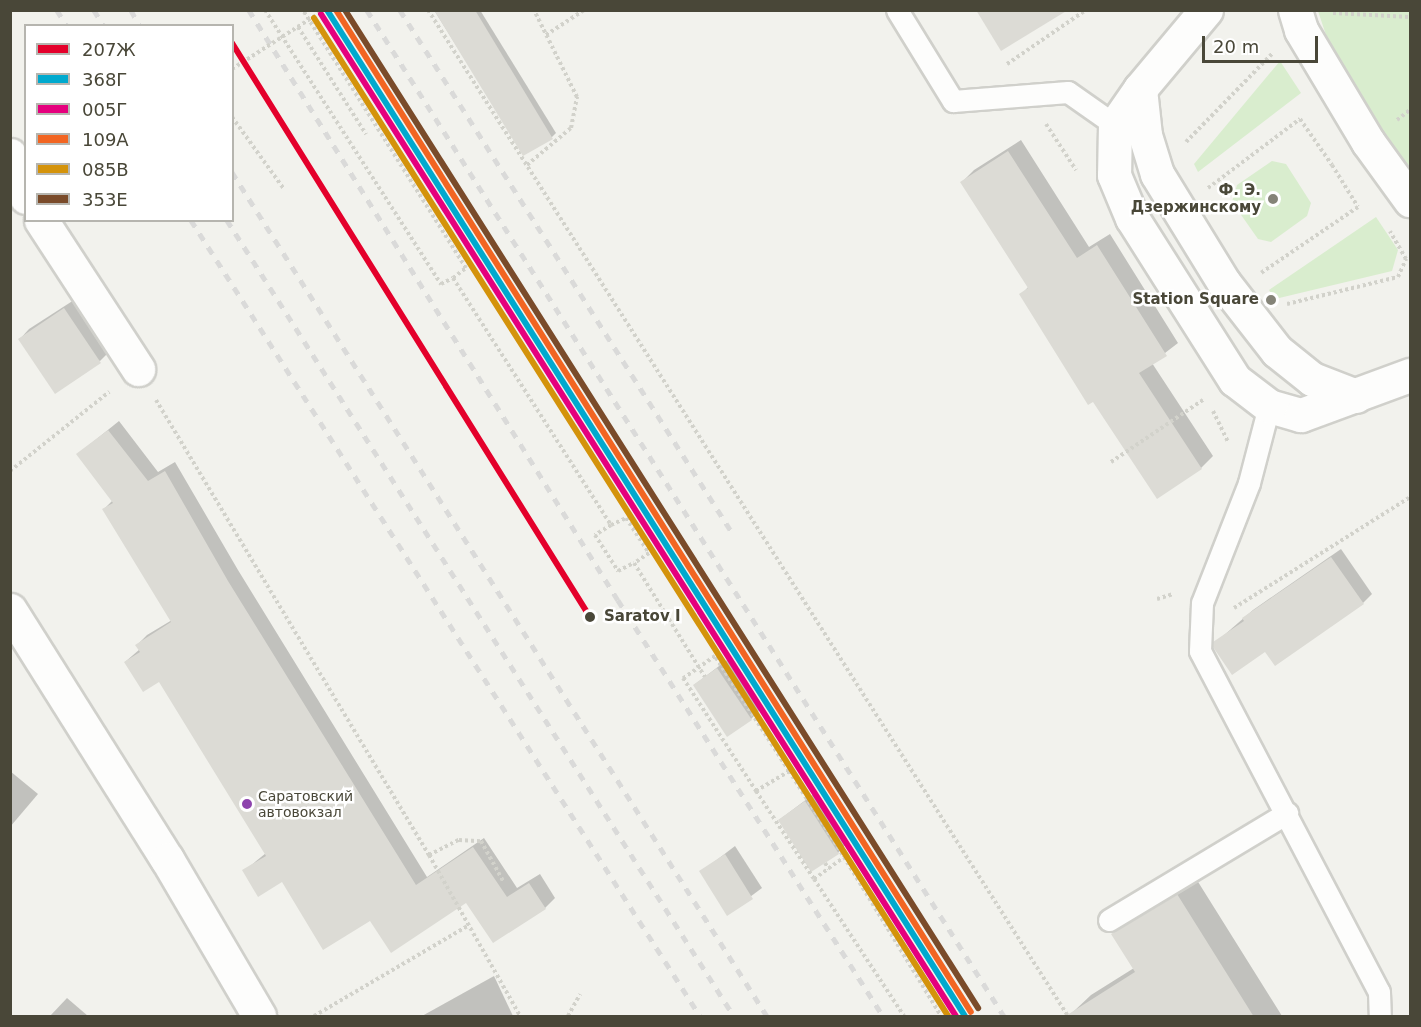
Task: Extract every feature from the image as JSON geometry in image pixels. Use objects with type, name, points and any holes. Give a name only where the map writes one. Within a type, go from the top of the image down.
[{"type":"street","points":[[1206,10],[1140,89],[1115,126],[1114,175],[1132,218],[1235,380],[1269,406],[1301,414],[1410,375]]},
{"type":"street","points":[[1298,20],[1368,142],[1410,200]]},
{"type":"street","points":[[1140,89],[1145,135],[1157,174],[1224,283],[1277,351],[1312,379],[1356,396]]},
{"type":"street","points":[[10,155],[24,192]]},
{"type":"street","points":[[42,222],[138,369]]},
{"type":"street","points":[[10,610],[167,860],[259,1017]]},
{"type":"lane","points":[[897,10],[953,101],[1068,92],[1115,126]]},
{"type":"lane","points":[[1269,406],[1249,483],[1202,603],[1200,651],[1379,992],[1380,1017]]},
{"type":"lane","points":[[1109,920],[1287,813]]},
{"type":"path","points":[[265,10],[441,284],[453,278],[466,268],[303,10]]},
{"type":"path","points":[[234,68],[324,10]]},
{"type":"path","points":[[428,10],[1068,1017]]},
{"type":"path","points":[[527,165],[571,128],[578,97],[534,10]]},
{"type":"path","points":[[546,35],[584,10]]},
{"type":"path","points":[[1001,69],[1086,10]]},
{"type":"path","points":[[1179,150],[1279,46],[1298,20],[1330,12],[1410,17]]},
{"type":"path","points":[[298,27],[366,134]]},
{"type":"path","points":[[1202,181],[1207,189],[1300,119],[1358,207],[1258,276],[1263,283]]},
{"type":"path","points":[[234,120],[284,189]]},
{"type":"path","points":[[1278,306],[1398,277]]},
{"type":"path","points":[[453,278],[611,525]]},
{"type":"path","points":[[10,471],[138,369],[429,855],[520,1017]]},
{"type":"path","points":[[1111,462],[1207,398]]},
{"type":"path","points":[[1233,609],[1410,497]]},
{"type":"path","points":[[626,518],[649,552],[634,563],[618,571],[595,535],[626,518]]},
{"type":"path","points":[[634,563],[705,677]]},
{"type":"path","points":[[1157,599],[1181,591]]},
{"type":"path","points":[[904,1017],[683,678],[697,666],[715,656],[844,857],[941,1017]]},
{"type":"path","points":[[756,791],[789,771]]},
{"type":"path","points":[[429,855],[459,840],[481,841],[503,882]]},
{"type":"path","points":[[814,879],[844,857]]},
{"type":"path","points":[[825,863],[829,869]]},
{"type":"path","points":[[314,1017],[469,925]]},
{"type":"path","points":[[568,1017],[580,994]]},
{"type":"green space","points":[[1318,11],[1410,11],[1410,175],[1331,50]]},
{"type":"green space","points":[[1280,61],[1301,93],[1198,172],[1194,164]]},
{"type":"green space","points":[[1272,161],[1286,164],[1311,203],[1307,216],[1271,242],[1258,239],[1232,202],[1237,185]]},
{"type":"green space","points":[[1376,217],[1398,250],[1392,271],[1275,299],[1269,290]]},
{"type":"building","points":[[434,10],[475,10],[553,139],[523,156]]},
{"type":"building","points":[[976,10],[1068,10],[1001,51]]},
{"type":"building","points":[[1008,151],[1077,258],[1097,245],[1167,356],[1139,373],[1202,469],[1157,499],[1093,402],[1088,405],[1019,294],[1028,288],[960,182]]},
{"type":"building","points":[[64,308],[101,363],[55,394],[18,339]]},
{"type":"building","points":[[108,430],[148,481],[165,471],[228,581],[416,885],[473,847],[507,897],[529,883],[546,909],[493,943],[466,903],[391,953],[370,921],[323,950],[282,882],[258,897],[242,870],[266,856],[159,682],[143,692],[124,662],[140,652],[135,645],[171,622],[102,509],[113,503],[76,454]]},
{"type":"building","points":[[1331,557],[1364,604],[1275,666],[1265,652],[1232,675],[1213,647],[1213,642],[1244,621],[1242,618]]},
{"type":"building","points":[[717,668],[752,720],[727,737],[693,685]]},
{"type":"building","points":[[805,801],[839,854],[811,872],[778,820]]},
{"type":"building","points":[[725,854],[753,899],[727,916],[699,871]]},
{"type":"building","points":[[1177,894],[1254,1017],[1064,1017],[1135,972],[1111,934]]},
{"type":"railway","points":[[57,10],[66,24]]},
{"type":"railway","points":[[94,10],[103,24]]},
{"type":"railway","points":[[131,10],[139,24]]},
{"type":"railway","points":[[249,10],[618,600],[883,1016]]},
{"type":"railway","points":[[367,10],[1004,1016]]},
{"type":"railway","points":[[400,10],[733,534]]},
{"type":"railway","points":[[234,175],[767,1016]]},
{"type":"railway","points":[[192,222],[700,1016]]},
{"type":"railway","points":[[228,222],[734,1016]]},
{"type":"transit line","name":"368Г","points":[[327,10],[965,1016]]},
{"type":"transit line","name":"109А","points":[[336,10],[971,1012]]},
{"type":"transit line","name":"353Е","points":[[345,10],[978,1008]]},
{"type":"transit line","name":"005Г","points":[[321,14],[956,1016]]},
{"type":"transit line","name":"085В","points":[[314,18],[948,1016]]},
{"type":"transit line","name":"207Ж","points":[[234,46],[590,617]]},
{"type":"place","name":"Ф. Э. Дзержинскому","points":[[1273,199]]},
{"type":"place","name":"Station Square","points":[[1271,300]]},
{"type":"place","name":"Saratov I","points":[[590,617]]},
{"type":"place","name":"Саратовский автовокзал","points":[[247,804]]}]
